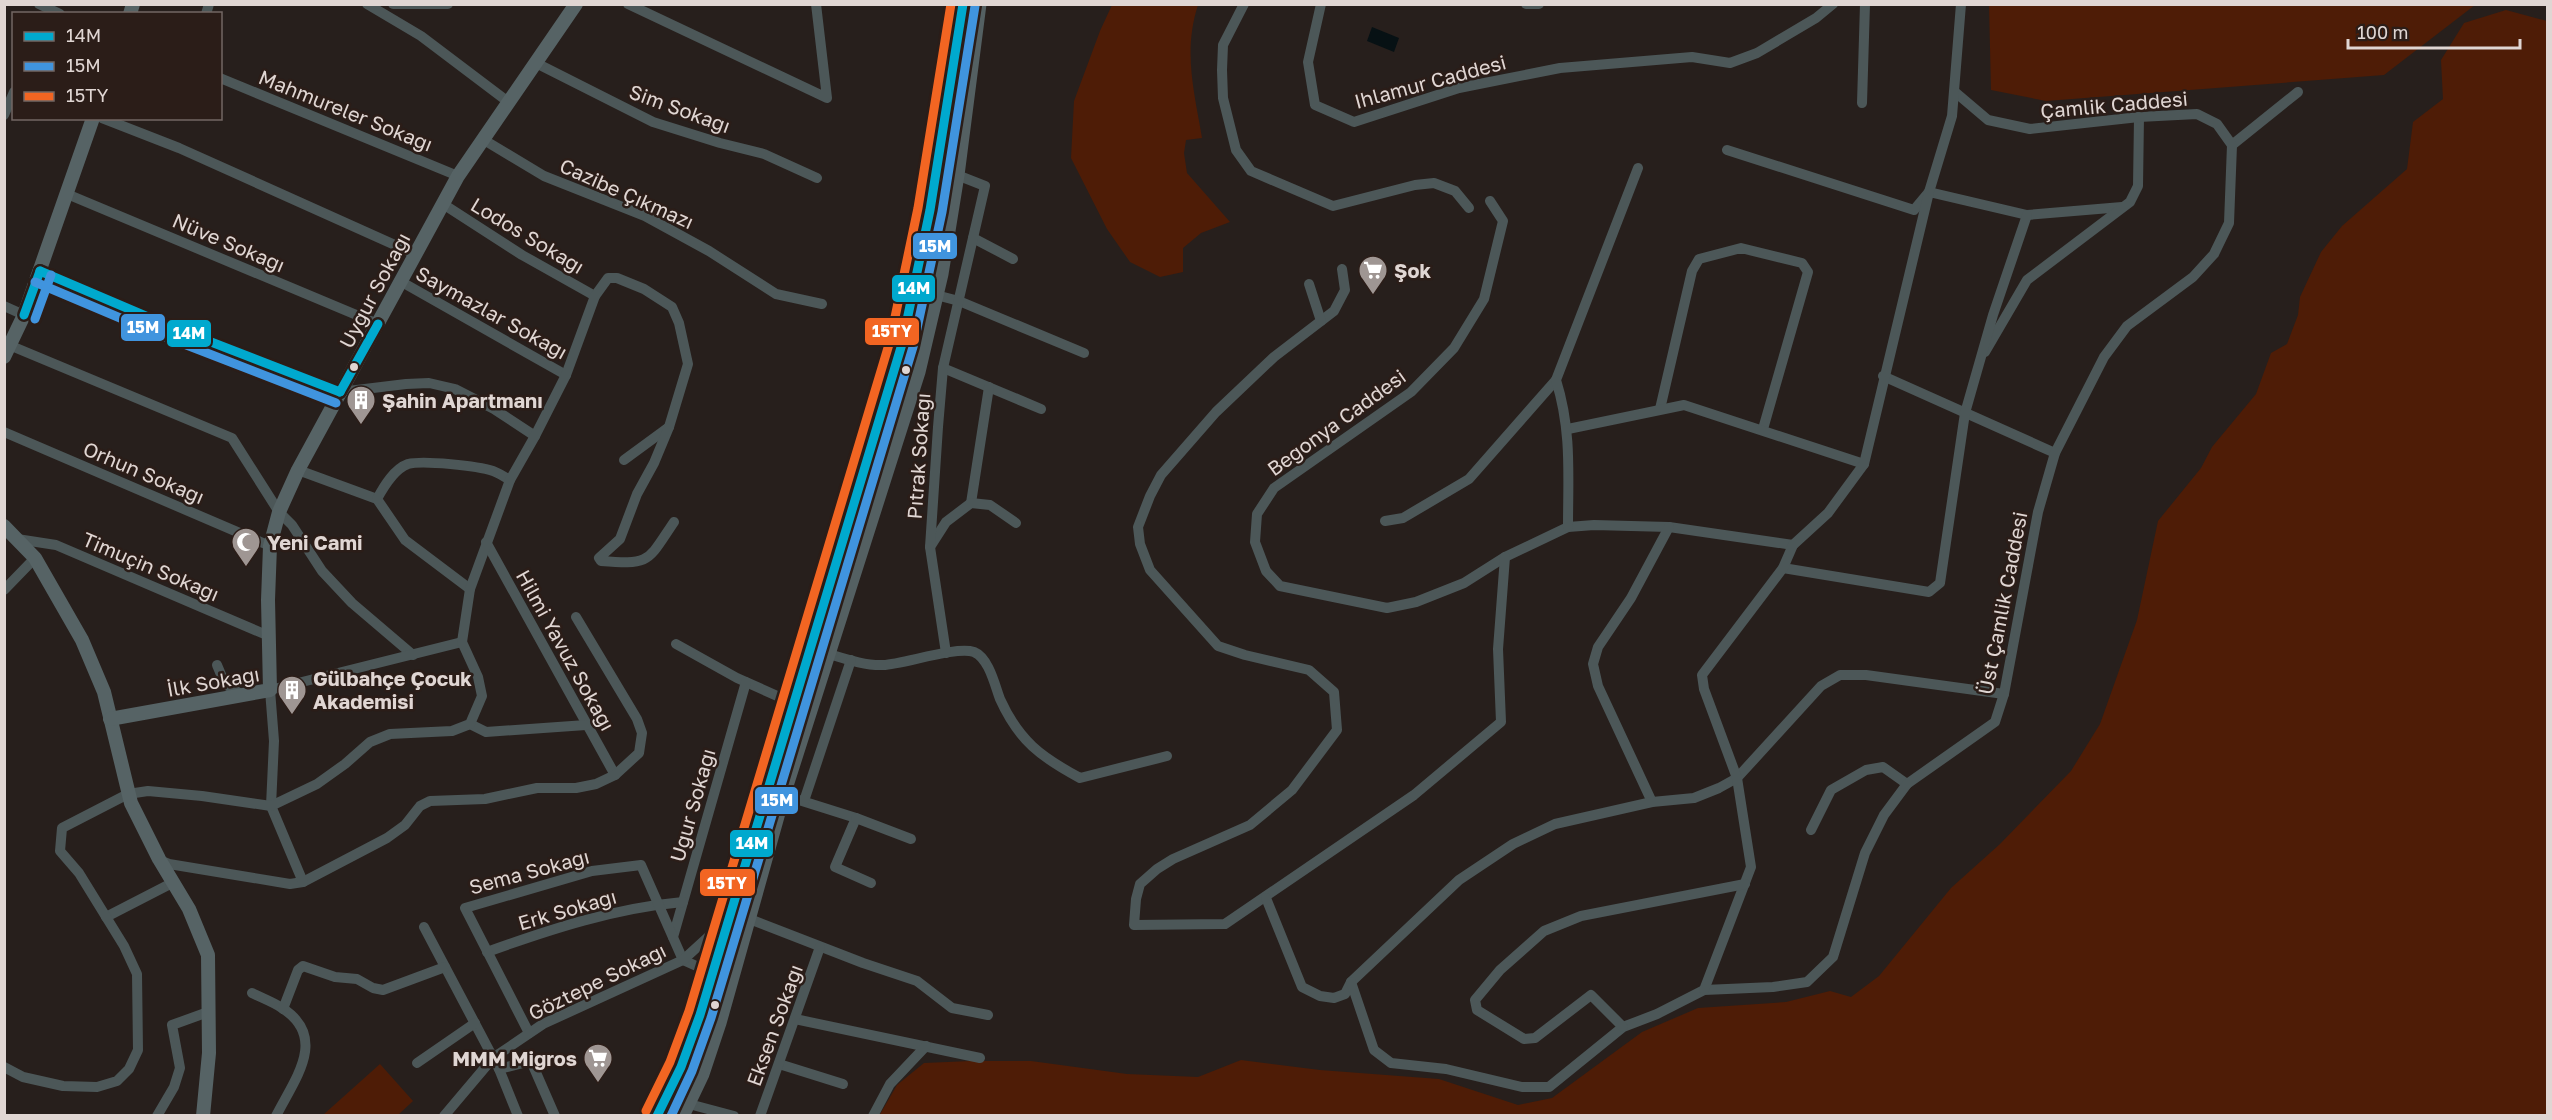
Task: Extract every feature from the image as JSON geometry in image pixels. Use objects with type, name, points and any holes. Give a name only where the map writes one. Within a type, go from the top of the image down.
[{"type":"main road","points":[[952,4],[957,51]]},
{"type":"main road","points":[[657,1116],[681,1067],[712,973],[902,344],[928,221],[963,4]]},
{"type":"main road","points":[[686,1110],[702,1074],[719,1023],[783,795],[918,372],[936,295],[957,175],[979,4]]},
{"type":"street","points":[[367,4],[421,36],[507,101]]},
{"type":"street","points":[[393,4],[447,4]]},
{"type":"street","name":"Uygur Sokağı","points":[[270,690],[270,546],[279,512],[298,470],[458,176],[484,140],[507,101],[576,4]]},
{"type":"street","points":[[628,4],[827,98],[816,4]]},
{"type":"street","points":[[1244,4],[1222,45],[1221,70],[1223,98],[1236,150],[1251,171],[1333,206],[1415,185],[1434,183],[1455,191],[1469,208]]},
{"type":"street","name":"Ihlamur Caddesi","points":[[1321,4],[1308,62],[1316,105],[1354,122],[1401,109],[1459,88],[1560,68],[1692,57],[1730,63],[1757,53],[1816,18],[1833,4]]},
{"type":"street","points":[[1526,4],[1539,4]]},
{"type":"street","points":[[1862,104],[1864,4]]},
{"type":"street","points":[[1704,990],[1751,867],[1737,778],[1704,689],[1702,675],[1783,568],[1793,545],[1828,513],[1864,464],[1883,376],[1929,192],[1952,116],[1961,4]]},
{"type":"street","name":"Sim Sokağı","points":[[536,63],[653,122],[764,154],[816,178]]},
{"type":"street","name":"Mahmureler Sokağı","points":[[222,79],[458,176]]},
{"type":"street","name":"Çamlik Caddesi","points":[[1955,92],[1988,120],[2030,129],[2139,117],[2197,114],[2217,124],[2232,145]]},
{"type":"street","points":[[2232,145],[2298,92]]},
{"type":"street","points":[[4,115],[12,97]]},
{"type":"street","points":[[1952,116],[1968,103]]},
{"type":"street","points":[[1976,368],[2027,280],[2130,202],[2138,186],[2139,117]]},
{"type":"street","points":[[92,120],[24,315],[7,351],[232,438],[279,512],[292,525],[322,571],[352,603],[413,655]]},
{"type":"street","points":[[107,120],[179,148],[415,254]]},
{"type":"street","name":"Cazibe Çıkmazı","points":[[484,140],[544,176],[645,216],[709,250],[776,294],[822,304]]},
{"type":"street","name":"Üst Çamlik Caddesi","points":[[1351,982],[1374,1050],[1391,1063],[1446,1069],[1522,1087],[1549,1087],[1623,1026],[1657,1014],[1704,990],[1773,987],[1807,982],[1833,957],[1865,854],[1884,815],[1906,784],[1995,722],[2004,694],[2038,512],[2055,453],[2104,357],[2127,326],[2193,277],[2214,254],[2229,223],[2232,145]]},
{"type":"street","points":[[1727,150],[1914,210],[1929,192]]},
{"type":"street","points":[[1385,521],[1403,518],[1469,479],[1556,381],[1638,168]]},
{"type":"street","name":"Pıtrak Sokağı","points":[[946,653],[930,547],[943,368],[985,186],[957,175]]},
{"type":"street","points":[[1929,192],[2027,215],[2122,207]]},
{"type":"street","name":"Nüve Sokağı","points":[[67,194],[378,324]]},
{"type":"street","name":"Begonya Caddesi","points":[[1490,201],[1503,221],[1484,299],[1454,348],[1412,392],[1274,488],[1257,514],[1255,542],[1266,571],[1280,586],[1387,608],[1416,602],[1464,583],[1505,557],[1568,527],[1594,525],[1669,527],[1793,545]]},
{"type":"street","name":"Lodos Sokağı","points":[[443,204],[522,255],[595,296]]},
{"type":"street","points":[[1783,568],[1929,592],[1940,583],[1965,413],[1976,368],[2027,215]]},
{"type":"street","points":[[973,238],[1013,259]]},
{"type":"street","points":[[1660,409],[1692,272],[1699,259],[1742,248],[1802,264],[1808,272],[1763,429]]},
{"type":"street","points":[[1342,269],[1345,290],[1334,311],[1274,357],[1216,412],[1161,475],[1138,527],[1140,544],[1150,570],[1218,646],[1245,656],[1309,670],[1334,692],[1336,730],[1292,790],[1250,825],[1173,859],[1140,884],[1134,925],[1225,924],[1414,795],[1501,722],[1498,649],[1505,557]]},
{"type":"street","points":[[40,271],[340,392],[429,383],[455,389],[494,409],[536,436]]},
{"type":"street","points":[[4,1067],[23,1077],[63,1086],[97,1087],[117,1081],[129,1069],[138,1050],[137,974],[80,873],[60,851],[62,828],[129,794],[158,792],[271,806],[317,784],[370,742],[390,734],[452,731],[470,724],[482,696],[478,677],[462,642],[470,589],[510,480],[536,436],[566,375],[595,296],[608,278],[617,278],[644,289],[672,308],[679,323],[688,364],[669,427],[654,463],[637,494],[620,539],[599,558],[601,561],[629,563],[644,561],[674,522]]},
{"type":"street","name":"Saymazlar Sokağı","points":[[400,281],[566,375]]},
{"type":"street","points":[[1309,284],[1321,321]]},
{"type":"street","points":[[936,295],[959,301],[1084,353]]},
{"type":"street","points":[[4,306],[24,315]]},
{"type":"street","points":[[943,368],[1041,409]]},
{"type":"street","points":[[1883,376],[1921,391],[2055,453]]},
{"type":"street","points":[[1556,381],[1565,408],[1568,429],[1568,527]]},
{"type":"street","points":[[971,503],[989,387]]},
{"type":"street","points":[[1568,429],[1684,405],[1763,429],[1864,464]]},
{"type":"street","points":[[624,460],[669,427]]},
{"type":"street","name":"Orhun Sokağı","points":[[4,432],[270,546]]},
{"type":"street","points":[[377,499],[390,478],[406,465],[419,463],[480,468],[495,472],[510,480]]},
{"type":"street","points":[[298,470],[377,499],[405,540],[470,589]]},
{"type":"street","points":[[930,547],[946,522],[971,503],[990,505],[1016,523]]},
{"type":"street","points":[[4,526],[35,558],[82,640],[104,692],[130,803],[159,859],[189,909],[208,955],[209,1053],[203,1116]]},
{"type":"street","points":[[1652,802],[1598,686],[1593,664],[1598,647],[1631,598],[1669,527]]},
{"type":"street","name":"Timuçin Sokağı","points":[[17,539],[56,545],[269,636]]},
{"type":"street","name":"Hilmi Yavuz Sokağı","points":[[486,542],[615,775]]},
{"type":"street","points":[[4,590],[35,558]]},
{"type":"street","name":"Hilmi Yavuz Sokağı","points":[[159,859],[169,864],[290,884],[303,882],[387,838],[405,825],[420,806],[430,801],[485,799],[537,788],[576,788],[596,784],[615,775],[639,753],[642,733],[637,719],[576,617]]},
{"type":"street","name":"İlk Sokağı","points":[[110,719],[270,690],[462,642]]},
{"type":"street","points":[[676,644],[746,682],[793,703]]},
{"type":"street","points":[[811,649],[851,660],[882,665],[946,653],[973,652],[984,660],[1009,719],[1026,742],[1046,760],[1080,778],[1167,756]]},
{"type":"street","points":[[804,801],[851,660]]},
{"type":"street","points":[[218,665],[225,684],[242,695]]},
{"type":"street","points":[[1266,898],[1302,987],[1320,996],[1334,998],[1345,994],[1351,982],[1459,880],[1513,844],[1555,824],[1652,802],[1694,798],[1719,788],[1737,778],[1821,686],[1840,675],[1866,675],[2004,694]]},
{"type":"street","name":"Uğur Sokağı","points":[[673,937],[746,682]]},
{"type":"street","points":[[270,690],[274,741],[271,806],[303,882]]},
{"type":"street","points":[[470,724],[486,732],[586,725]]},
{"type":"street","points":[[1810,830],[1831,790],[1866,770],[1883,767],[1906,784]]},
{"type":"street","points":[[783,795],[856,818],[911,839]]},
{"type":"street","points":[[856,818],[835,867],[871,883]]},
{"type":"street","name":"Sema Sokağı","points":[[529,1033],[465,908],[506,894],[592,871],[641,865],[683,960]]},
{"type":"street","points":[[106,917],[174,882]]},
{"type":"street","points":[[1623,1026],[1591,995],[1535,1038],[1524,1039],[1477,1010],[1475,1000],[1500,970],[1544,931],[1581,916],[1745,884]]},
{"type":"street","name":"Erk Sokağı","points":[[488,952],[592,917],[658,904],[683,902]]},
{"type":"street","points":[[729,918],[747,918],[820,947],[917,981],[952,1008],[988,1015]]},
{"type":"street","name":"Göztepe Sokağı","points":[[444,1116],[493,1058],[543,1024],[683,960],[729,918]]},
{"type":"street","points":[[424,927],[499,1069],[518,1116]]},
{"type":"street","name":"Eksen Sokağı","points":[[760,1116],[820,947]]},
{"type":"street","points":[[683,960],[712,973]]},
{"type":"street","points":[[283,1009],[298,970],[303,966],[335,977],[357,979],[382,990],[445,967]]},
{"type":"street","points":[[252,993],[283,1009],[301,1030],[307,1042],[307,1054],[276,1116]]},
{"type":"street","points":[[157,1116],[174,1087],[180,1068],[172,1025],[208,1012]]},
{"type":"street","points":[[795,1019],[980,1058]]},
{"type":"street","points":[[417,1063],[475,1023]]},
{"type":"street","points":[[873,1116],[890,1084],[926,1046]]},
{"type":"street","points":[[499,1069],[531,1061],[555,1116]]},
{"type":"street","points":[[779,1064],[843,1084]]},
{"type":"street","points":[[686,1110],[734,1116]]},
{"type":"shaded area","points":[[1989,4],[2475,5],[2384,75],[2046,101],[1991,90]]},
{"type":"shaded area","points":[[1112,5],[1198,5],[1191,39],[1191,71],[1202,138],[1186,140],[1184,153],[1187,173],[1230,222],[1201,233],[1183,248],[1183,272],[1160,277],[1130,262],[1107,229],[1071,158],[1074,101]]},
{"type":"shaded area","points":[[2506,10],[2547,21],[2547,1115],[879,1116],[897,1085],[924,1063],[971,1061],[1031,1061],[1127,1074],[1198,1077],[1241,1060],[1320,1070],[1439,1079],[1518,1105],[1552,1098],[1642,1032],[1698,1008],[1786,1002],[1830,991],[1851,997],[1879,976],[1951,888],[2000,844],[2071,771],[2100,724],[2137,620],[2158,521],[2201,468],[2212,447],[2256,394],[2271,353],[2287,344],[2298,315],[2300,297],[2321,252],[2342,226],[2407,169],[2413,122],[2443,99],[2441,60],[2464,23]]},
{"type":"shaded area","points":[[1372,27],[1399,38],[1394,52],[1367,41]]},
{"type":"shaded area","points":[[380,1064],[413,1101],[398,1115],[323,1115]]},
{"type":"transit line","name":"15TY","points":[[646,1111],[670,1062],[689,1011],[890,341],[918,208],[951,4]]},
{"type":"transit line","name":"14M","points":[[657,1116],[681,1067],[700,1015],[902,344],[930,210],[963,4]]},
{"type":"transit line","name":"15M","points":[[671,1116],[692,1071],[711,1018],[913,347],[942,212],[975,6]]},
{"type":"transit line","name":"14M","points":[[40,271],[162,323],[340,392]]},
{"type":"transit line","name":"14M","points":[[24,315],[40,271]]},
{"type":"transit line","name":"15M","points":[[35,319],[51,275]]},
{"type":"transit line","name":"15M","points":[[35,282],[158,334],[336,403]]},
{"type":"transit line","name":"14M","points":[[340,392],[378,324]]},
{"type":"place","name":"Şok","points":[[1373,296]]},
{"type":"place","name":"Şahin Apartmanı","points":[[361,426]]},
{"type":"place","name":"Yeni Cami","points":[[246,568]]},
{"type":"place","name":"Gülbahçe Çocuk Akademisi","points":[[292,716]]},
{"type":"place","name":"MMM Migros","points":[[598,1084]]}]
